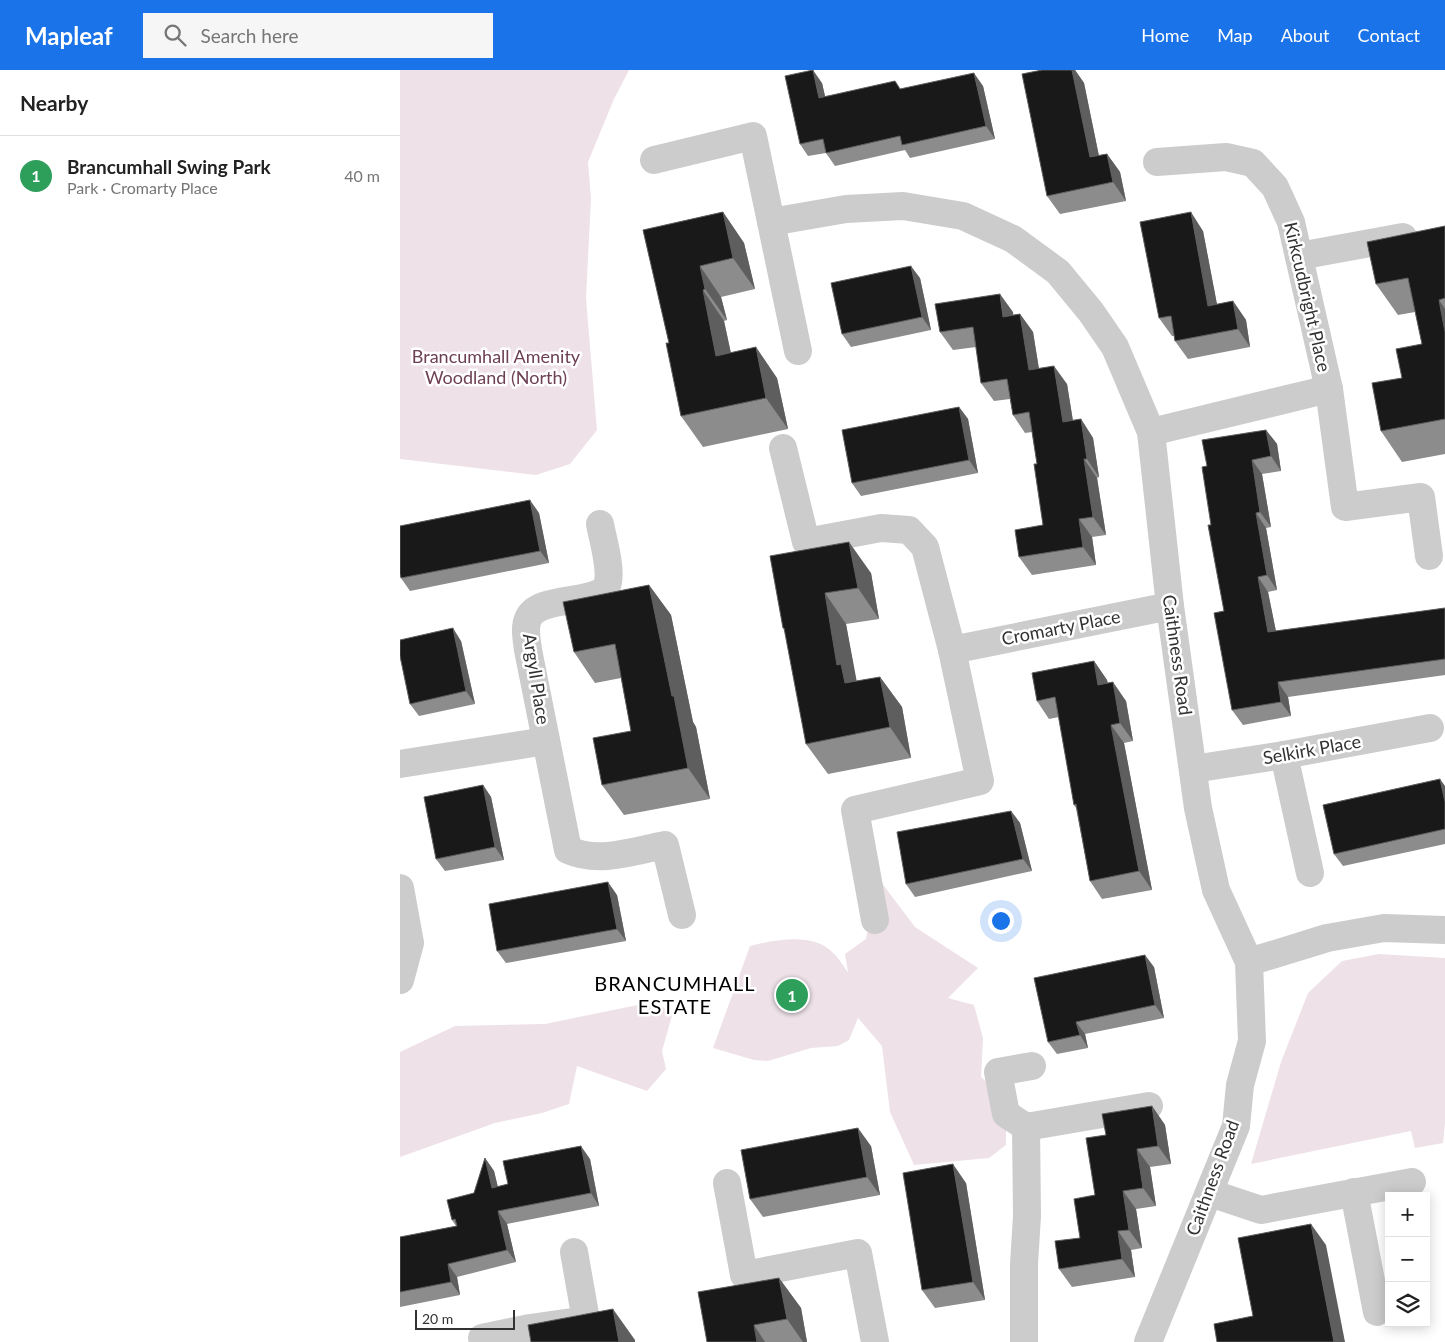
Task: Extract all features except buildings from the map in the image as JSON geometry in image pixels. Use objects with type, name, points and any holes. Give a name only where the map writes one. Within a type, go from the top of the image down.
[{"type":"street","points":[[654,160],[753,136],[798,351]]},
{"type":"street","name":"Kirkcudbright Place","points":[[1158,162],[1226,157],[1253,164],[1275,187],[1291,222],[1329,389],[1345,508],[1421,497],[1429,556]]},
{"type":"street","name":"Caithness Road","points":[[771,222],[846,209],[903,206],[963,216],[1013,239],[1058,272],[1091,312],[1115,347],[1151,432],[1170,606],[1198,808],[1216,890],[1249,962],[1252,1042],[1240,1085],[1236,1126],[1148,1342]]},
{"type":"street","points":[[1299,256],[1422,233]]},
{"type":"street","name":"Kirkcudbright Place","points":[[1151,432],[1329,389]]},
{"type":"street","points":[[783,448],[806,542],[880,528],[909,530],[924,547],[952,650],[980,780],[855,810],[875,920]]},
{"type":"street","name":"Argyll Place","points":[[600,524],[608,572],[608,583],[603,591],[593,595],[552,603],[534,610],[528,618],[526,631],[528,650],[568,850],[578,855],[603,857],[665,845],[682,915]]},
{"type":"street","name":"Cromarty Place","points":[[952,650],[1170,606]]},
{"type":"street","name":"Selkirk Place","points":[[1193,770],[1430,728]]},
{"type":"street","name":"Argyll Place","points":[[400,764],[546,741]]},
{"type":"street","points":[[1284,755],[1310,872]]},
{"type":"street","points":[[400,888],[410,943],[400,980]]},
{"type":"street","points":[[1249,962],[1327,938],[1384,928],[1445,930]]},
{"type":"street","points":[[1032,1066],[998,1072],[1006,1114],[1026,1127],[1149,1106]]},
{"type":"street","points":[[1024,1342],[1024,1264],[1027,1216],[1026,1127]]},
{"type":"street","points":[[1210,1193],[1261,1210],[1412,1182]]},
{"type":"street","points":[[727,1183],[744,1275],[858,1253],[875,1342]]},
{"type":"street","points":[[1354,1192],[1377,1312]]},
{"type":"street","points":[[483,1342],[482,1338],[530,1328],[586,1320],[574,1252]]},
{"type":"green space","name":"Brancumhall Amenity Woodland (North)","points":[[400,70],[629,70],[614,99],[588,162],[591,198],[586,298],[597,430],[570,464],[536,475],[400,459]]},
{"type":"green space","points":[[878,878],[915,927],[978,968],[948,998],[974,1005],[983,1038],[981,1077],[1006,1100],[1006,1145],[989,1158],[914,1165],[890,1112],[882,1046],[858,1018],[849,1040],[838,1046],[811,1048],[768,1061],[754,1060],[713,1048],[750,946],[793,939],[815,942],[825,946],[833,953],[848,972],[845,954],[866,939]]},
{"type":"green space","points":[[1379,954],[1445,958],[1445,1123],[1443,1143],[1415,1148],[1411,1131],[1251,1164],[1281,1062],[1308,993],[1342,961]]},
{"type":"green space","points":[[652,1002],[673,1012],[662,1051],[666,1069],[647,1091],[577,1066],[569,1104],[542,1113],[495,1123],[400,1157],[400,1052],[455,1026],[545,1024]]},
{"type":"place","name":"Brancumhall Swing Park","points":[[792,995]]},
{"type":"district","name":"BRANCUMHALL ESTATE","points":[[675,996]]}]
